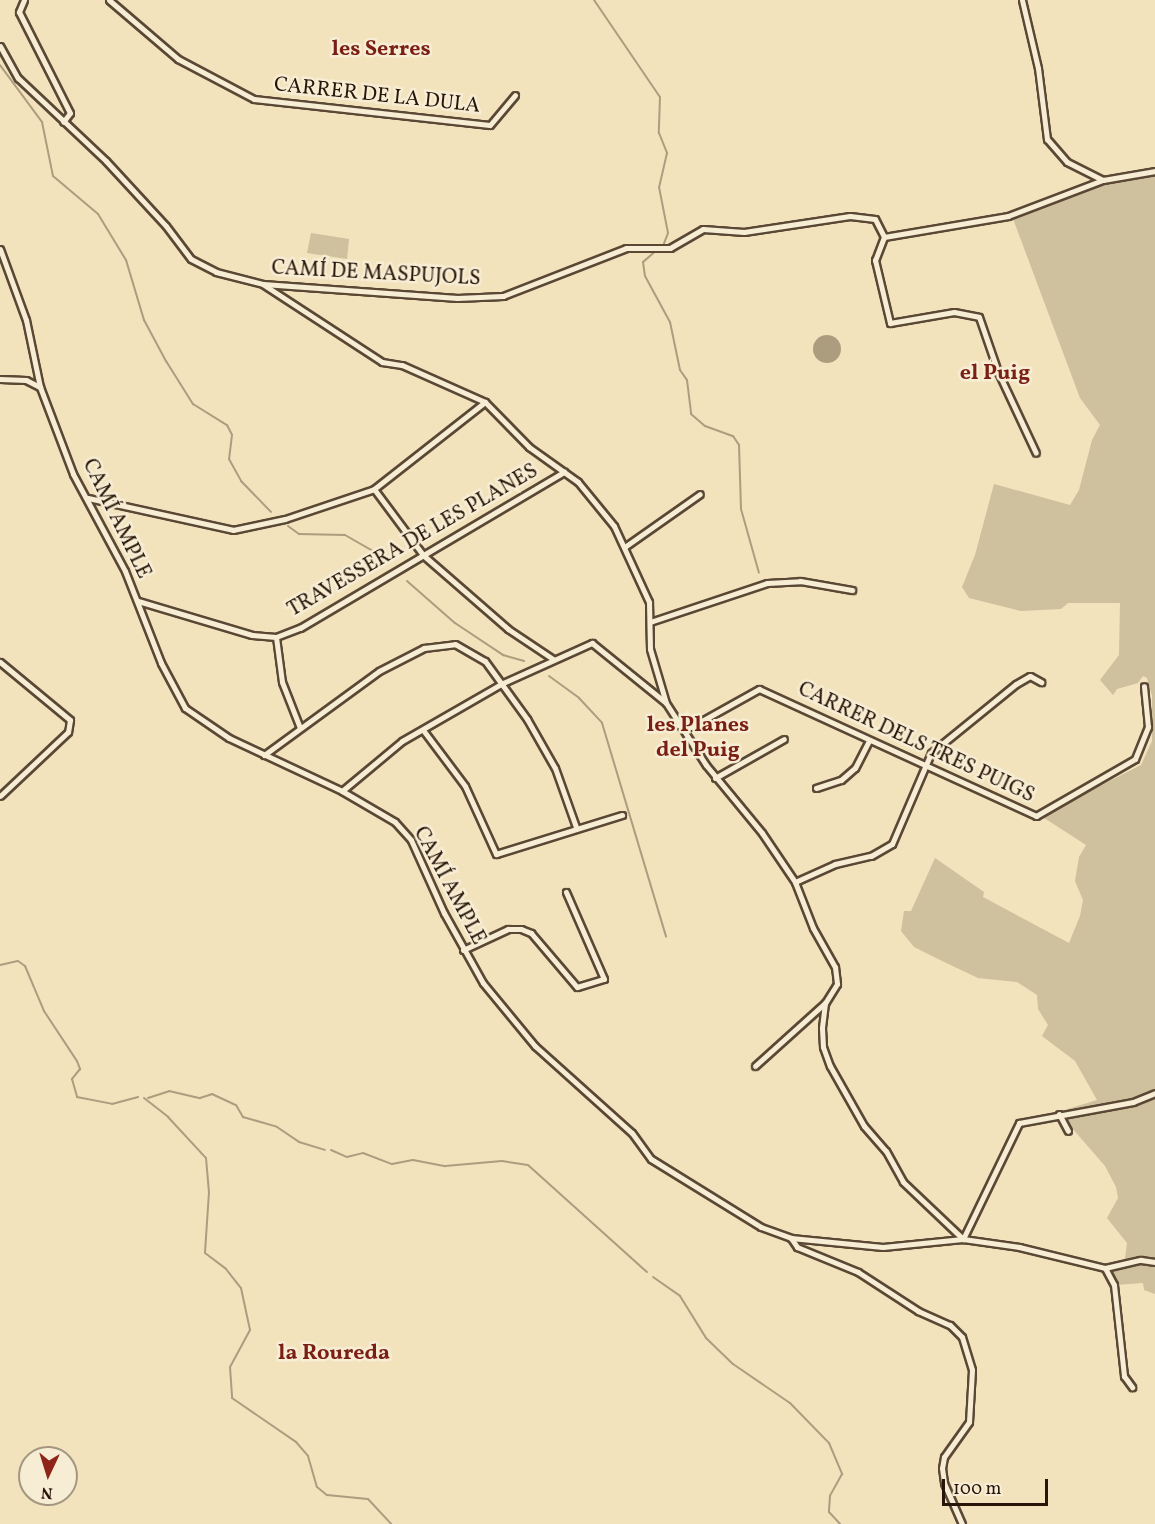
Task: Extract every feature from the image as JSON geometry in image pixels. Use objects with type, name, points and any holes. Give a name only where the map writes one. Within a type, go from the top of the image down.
[{"type":"street","points":[[24,0],[19,12],[70,113],[63,122]]},
{"type":"street","name":"CARRER DE LA DULA","points":[[109,0],[178,59],[254,99],[490,125],[514,95]]},
{"type":"street","points":[[1022,0],[1038,68],[1047,139],[1066,162],[1103,180]]},
{"type":"street","name":"CAMÍ DE MASPUJOLS","points":[[0,46],[18,78],[106,161],[191,259],[216,273],[263,284],[457,298],[503,296],[626,248],[670,248],[703,229],[744,232],[850,216],[875,219],[884,237]]},
{"type":"street","points":[[1036,453],[998,372],[979,317],[954,312],[890,323],[875,260],[884,237],[1008,216],[1103,180],[1155,171]]},
{"type":"street","name":"CAMÍ AMPLE","points":[[0,249],[26,320],[40,387],[73,474],[138,601],[161,663],[185,708],[202,723],[342,791],[395,822],[411,840],[463,950],[483,983],[535,1046],[632,1133],[651,1159],[761,1227],[791,1238],[883,1247],[963,1239],[1019,1247],[1105,1268]]},
{"type":"street","points":[[263,284],[382,362],[402,365],[485,402],[529,447],[564,472],[593,499],[626,546],[649,602],[650,649],[666,704],[715,778],[762,833],[795,882],[813,928],[835,967],[837,984],[825,1003],[754,1066]]},
{"type":"street","points":[[1,376],[26,380],[40,387]]},
{"type":"street","points":[[88,498],[233,530],[314,511],[375,489],[485,402]]},
{"type":"street","name":"TRAVESSERA DE LES PLANES","points":[[138,601],[252,635],[276,637],[300,628],[564,472]]},
{"type":"street","points":[[375,489],[423,555],[508,629],[553,659]]},
{"type":"street","points":[[626,546],[700,494]]},
{"type":"street","points":[[650,622],[767,583],[800,581],[852,590]]},
{"type":"street","points":[[276,637],[282,682],[300,728]]},
{"type":"street","points":[[342,791],[402,741],[503,683],[592,643],[666,704]]},
{"type":"street","points":[[264,755],[379,671],[439,644],[455,644],[473,651],[503,683],[555,768],[576,827]]},
{"type":"street","points":[[0,662],[70,720],[68,732],[0,796]]},
{"type":"street","points":[[795,882],[835,864],[871,856],[892,844],[924,765],[950,735],[1016,684],[1030,676],[1041,682]]},
{"type":"street","name":"CARRER DELS TRES PUIGS","points":[[678,724],[691,727],[759,689],[1036,816],[1136,759],[1148,727],[1144,686]]},
{"type":"street","points":[[423,730],[465,786],[496,854],[576,827],[622,815]]},
{"type":"street","points":[[715,778],[784,739]]},
{"type":"street","points":[[816,788],[842,780],[855,768],[869,741]]},
{"type":"street","points":[[463,950],[508,929],[531,933],[577,987],[604,979],[566,892]]},
{"type":"street","points":[[825,1003],[823,1047],[864,1126],[886,1151],[903,1182],[963,1239],[1019,1123],[1133,1102],[1155,1093]]},
{"type":"street","points":[[1059,1114],[1068,1131]]},
{"type":"street","points":[[791,1238],[797,1247],[858,1272],[918,1311],[950,1325],[962,1337],[972,1370],[969,1422],[944,1457],[942,1468],[944,1484],[962,1524]]},
{"type":"street","points":[[1124,1387],[1120,1314],[1114,1285],[1105,1268],[1142,1260],[1155,1262]]},
{"type":"street","points":[[1124,1376],[1132,1387]]},
{"type":"shaded area","points":[[1155,174],[1155,1294],[1144,1290],[1143,1283],[1115,1285],[1110,1273],[1124,1266],[1127,1243],[1107,1218],[1118,1198],[1116,1187],[1105,1166],[1058,1112],[1097,1100],[1075,1061],[1042,1036],[1048,1025],[1038,1009],[1037,995],[1017,982],[978,978],[914,947],[901,931],[904,911],[911,911],[935,858],[984,892],[983,897],[1069,943],[1080,916],[1083,900],[1075,881],[1079,857],[1086,845],[1041,816],[1141,765],[1152,741],[1152,696],[1147,678],[1143,676],[1138,683],[1117,689],[1113,695],[1100,680],[1119,655],[1120,603],[1068,603],[1061,609],[1021,611],[969,598],[962,587],[975,555],[994,484],[1070,505],[1079,490],[1092,440],[1100,425],[1080,398],[1012,216],[1109,181]]},
{"type":"shaded area","points":[[311,233],[349,239],[347,259],[307,253]]},
{"type":"shaded area","points":[[827,335],[837,339],[841,349],[837,359],[827,363],[817,359],[813,349],[817,339]]},
{"type":"waterway","points":[[594,0],[660,97],[659,133],[667,153],[659,187],[668,233],[663,246]]},
{"type":"waterway","points":[[0,65],[42,122],[53,176],[98,214],[126,260],[144,320],[166,361],[193,404],[227,425],[232,435],[229,459],[241,481],[271,512]]},
{"type":"waterway","points":[[658,249],[643,262],[645,276],[670,322],[680,370],[687,380],[691,414],[705,426],[733,436],[739,445],[741,509],[759,573]]},
{"type":"waterway","points":[[288,526],[299,534],[345,535],[387,559]]},
{"type":"waterway","points":[[407,581],[455,623],[503,655],[524,661]]},
{"type":"waterway","points":[[549,676],[579,698],[602,723],[666,937]]},
{"type":"waterway","points":[[0,965],[18,961],[25,966],[44,1011],[77,1061],[80,1069],[72,1079],[77,1097],[112,1104],[138,1097]]},
{"type":"waterway","points":[[148,1098],[169,1091],[200,1098],[212,1094],[236,1105],[243,1117],[277,1127],[299,1142],[325,1150]]},
{"type":"waterway","points":[[144,1098],[168,1117],[206,1158],[209,1192],[205,1253],[226,1269],[241,1288],[250,1330],[230,1367],[232,1398],[296,1442],[308,1456],[317,1487],[327,1495],[368,1499],[391,1524]]},
{"type":"waterway","points":[[331,1150],[347,1157],[363,1153],[392,1164],[413,1160],[445,1166],[502,1161],[528,1165],[647,1272]]},
{"type":"waterway","points":[[653,1277],[680,1296],[706,1338],[733,1364],[790,1403],[829,1443],[842,1474],[830,1496],[829,1512],[840,1524]]},
{"type":"district","name":"les Serres","points":[[381,50]]},
{"type":"district","name":"el Puig","points":[[995,374]]},
{"type":"district","name":"les Planes del Puig","points":[[698,738]]},
{"type":"district","name":"la Roureda","points":[[334,1354]]}]
